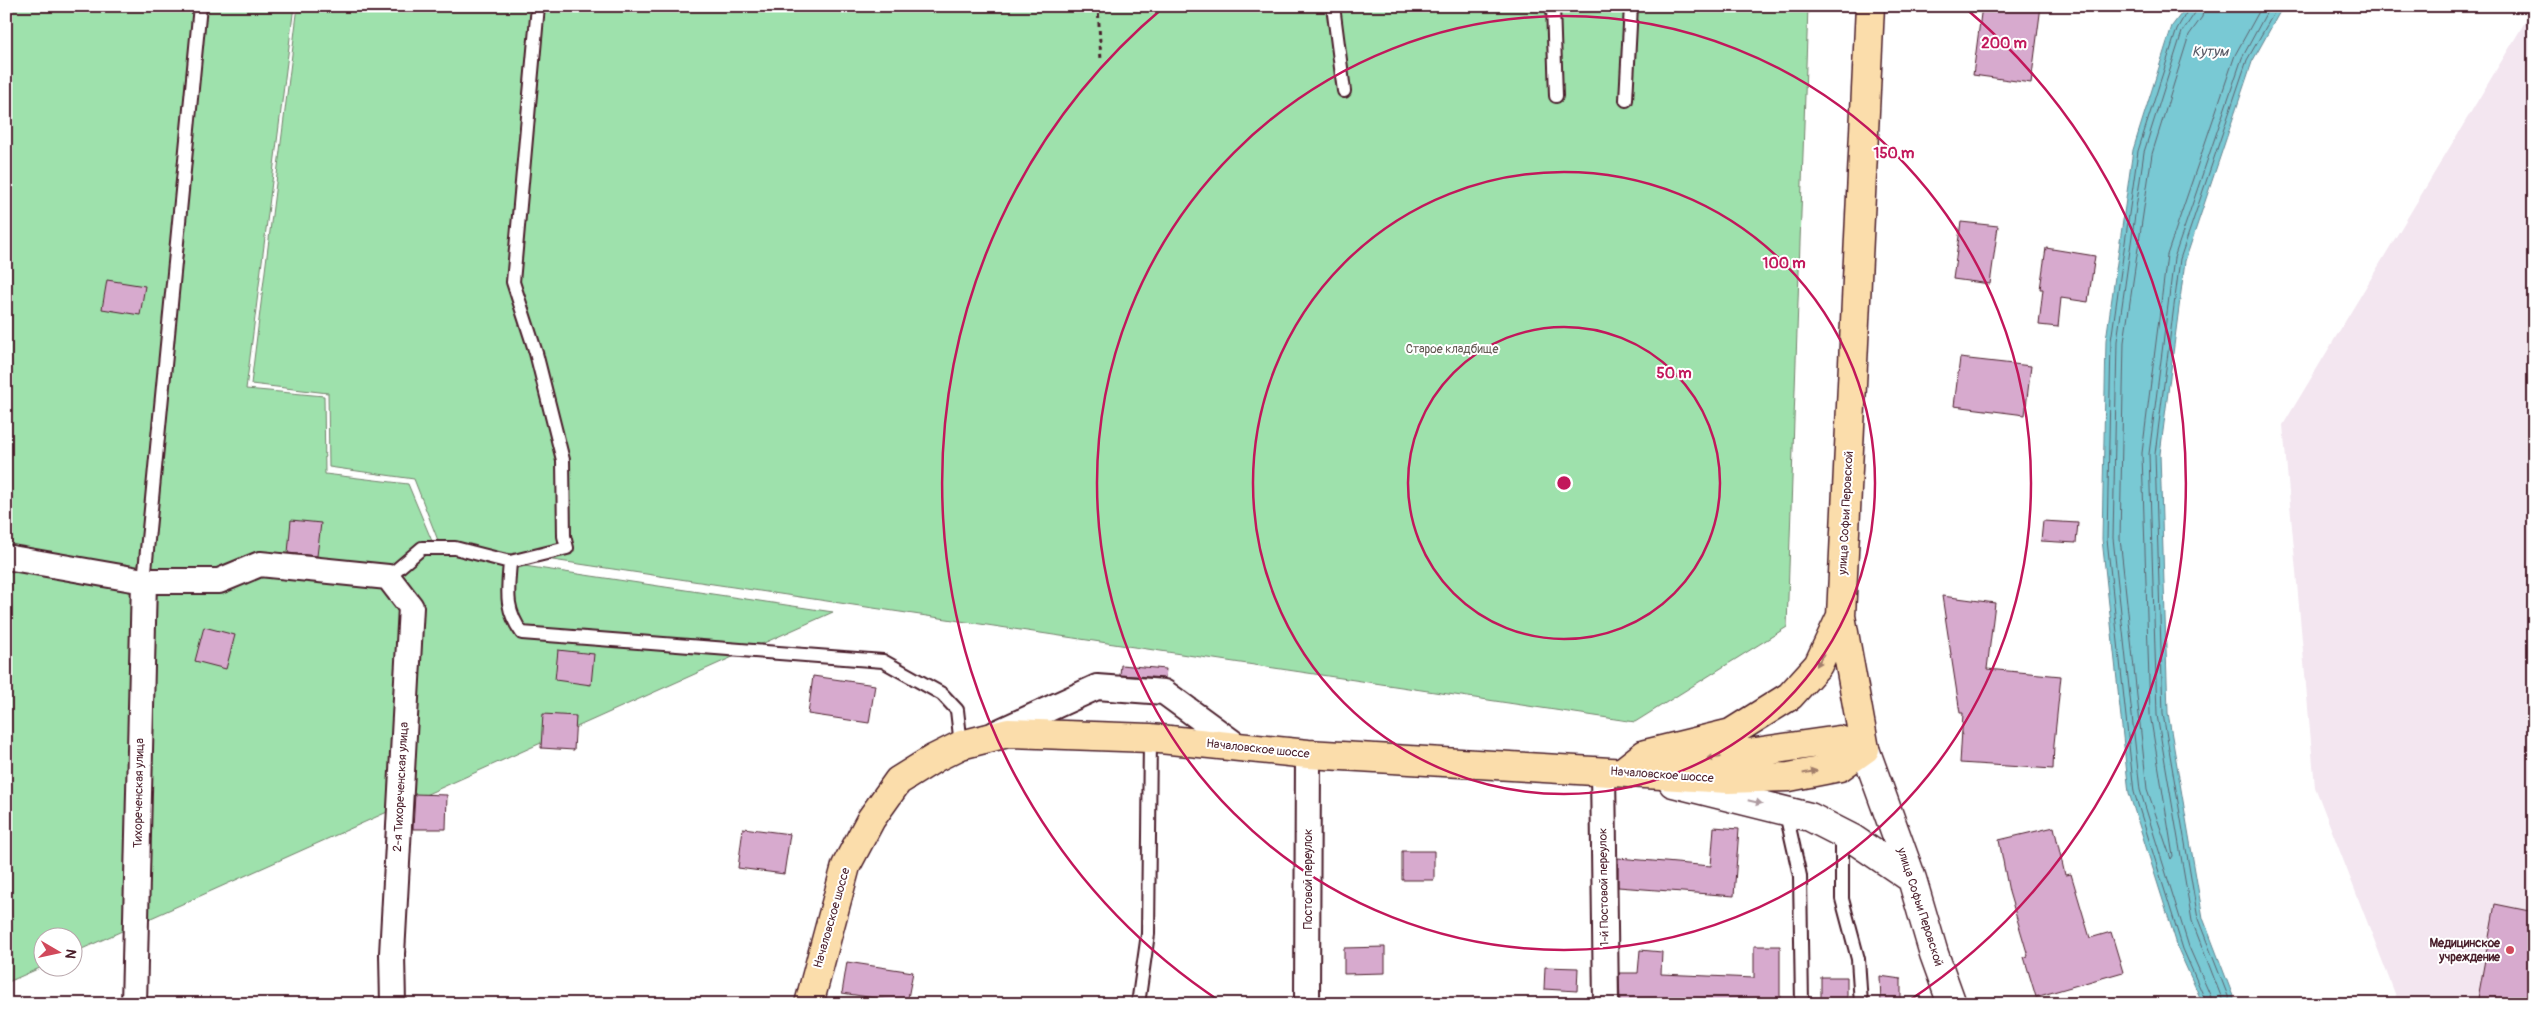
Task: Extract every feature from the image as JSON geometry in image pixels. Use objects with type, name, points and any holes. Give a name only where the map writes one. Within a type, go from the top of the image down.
[{"type":"main road","name":"улица Софьи Перовской","points":[[1870,6],[1841,616],[1865,749],[1912,880],[1934,954],[1952,1004]]},
{"type":"main road","points":[[1612,771],[1645,754],[1731,733],[1790,696],[1818,665],[1841,616]]},
{"type":"main road","name":"Началовское шоссе","points":[[809,1004],[846,866],[871,820],[898,781],[935,758],[971,742],[1008,733],[1150,738],[1308,754],[1612,771],[1728,780],[1789,776],[1840,766],[1865,749]]},
{"type":"main road","points":[[1612,771],[1785,809],[1810,817],[1842,833],[1912,880]]},
{"type":"street","points":[[7,560],[144,581],[219,580],[260,564],[388,577]]},
{"type":"street","name":"2-я Тихореченская улица","points":[[388,577],[411,607],[392,954],[393,1004]]},
{"type":"street","name":"Тихореченская улица","points":[[134,1004],[144,581]]},
{"type":"street","points":[[971,742],[1097,687],[1164,692],[1239,747]]},
{"type":"street","name":"Постовой переулок","points":[[1307,1004],[1308,754]]},
{"type":"street","name":"1-й Постовой переулок","points":[[1606,1004],[1612,771]]},
{"type":"street","points":[[1934,954],[1941,1004]]},
{"type":"lane","points":[[144,581],[200,6]]},
{"type":"lane","points":[[388,577],[422,548],[455,548],[510,562],[566,548],[564,536],[563,460],[536,353],[513,282],[538,6]]},
{"type":"lane","points":[[1333,6],[1344,92]]},
{"type":"lane","points":[[1553,6],[1556,96]]},
{"type":"lane","points":[[1626,100],[1630,6]]},
{"type":"lane","points":[[510,562],[507,598],[512,618],[522,633],[883,661],[942,694],[957,710],[971,742]]},
{"type":"lane","points":[[1138,1004],[1148,934],[1150,738]]},
{"type":"lane","points":[[1785,809],[1800,876],[1802,1004]]},
{"type":"lane","points":[[1842,833],[1842,899],[1858,959],[1861,1004]]},
{"type":"path","points":[[1098,6],[1101,61]]},
{"type":"shaded area","points":[[2534,7],[2534,1004],[2399,1004],[2315,787],[2283,425]]},
{"type":"green space","points":[[6,6],[294,6],[246,389],[324,396],[325,474],[408,484],[437,553],[833,612],[82,949],[82,928],[32,928],[32,971],[6,983]]},
{"type":"green space","name":"Старое кладбище","points":[[298,6],[1808,6],[1787,627],[1635,722],[439,543],[414,479],[329,467],[328,393],[251,384]]},
{"type":"water","name":"Кутум","points":[[2187,6],[2283,6],[2252,62],[2185,261],[2160,454],[2168,713],[2203,918],[2236,1004],[2203,1004],[2179,951],[2129,793],[2102,539],[2106,340],[2133,150],[2172,26]]},
{"type":"building","points":[[1982,6],[2041,6],[2031,83],[1973,75]]},
{"type":"building","points":[[1961,222],[1998,226],[1990,284],[1953,279]]},
{"type":"building","points":[[2046,248],[2095,256],[2088,302],[2061,298],[2058,327],[2039,325],[2043,289],[2040,289]]},
{"type":"building","points":[[107,280],[145,286],[140,315],[102,309]]},
{"type":"building","points":[[1960,358],[2031,366],[2025,415],[1954,406]]},
{"type":"building","points":[[291,520],[321,523],[317,556],[288,553]]},
{"type":"building","points":[[2043,521],[2078,523],[2076,543],[2041,541]]},
{"type":"building","points":[[1942,596],[1995,603],[1987,669],[2061,676],[2053,769],[1960,763],[1963,713],[1960,713]]},
{"type":"building","points":[[204,627],[235,635],[226,669],[195,661]]},
{"type":"building","points":[[558,650],[594,654],[591,685],[555,680]]},
{"type":"building","points":[[1121,665],[1166,669],[1165,678],[1120,675]]},
{"type":"building","points":[[813,676],[875,685],[869,723],[808,714]]},
{"type":"building","points":[[543,714],[576,716],[574,750],[541,748]]},
{"type":"building","points":[[415,794],[447,795],[446,829],[413,829]]},
{"type":"building","points":[[1714,827],[1739,829],[1734,896],[1618,887],[1618,858],[1711,866]]},
{"type":"building","points":[[2054,827],[2065,875],[2071,874],[2090,938],[2111,932],[2123,972],[2036,997],[2024,957],[2028,956],[2009,892],[1999,840]]},
{"type":"building","points":[[743,828],[790,834],[784,874],[738,868]]},
{"type":"building","points":[[1402,851],[1434,851],[1434,880],[1402,880]]},
{"type":"building","name":"Медицинское учреждение","points":[[2495,904],[2534,912],[2534,988],[2531,1004],[2477,1004]]},
{"type":"building","points":[[1754,946],[1780,946],[1780,1004],[1620,1003],[1619,973],[1638,973],[1640,950],[1662,952],[1661,974],[1754,978]]},
{"type":"building","points":[[1385,947],[1385,973],[1344,974],[1344,948]]},
{"type":"building","points":[[847,962],[913,972],[907,1003],[842,993]]},
{"type":"building","points":[[1545,967],[1578,968],[1577,991],[1544,989]]},
{"type":"building","points":[[1880,976],[1901,979],[1901,1004],[1881,1004]]},
{"type":"building","points":[[1821,977],[1847,977],[1847,1004],[1821,1004]]},
{"type":"place","name":"Медицинское учреждение","points":[[2510,950]]}]
